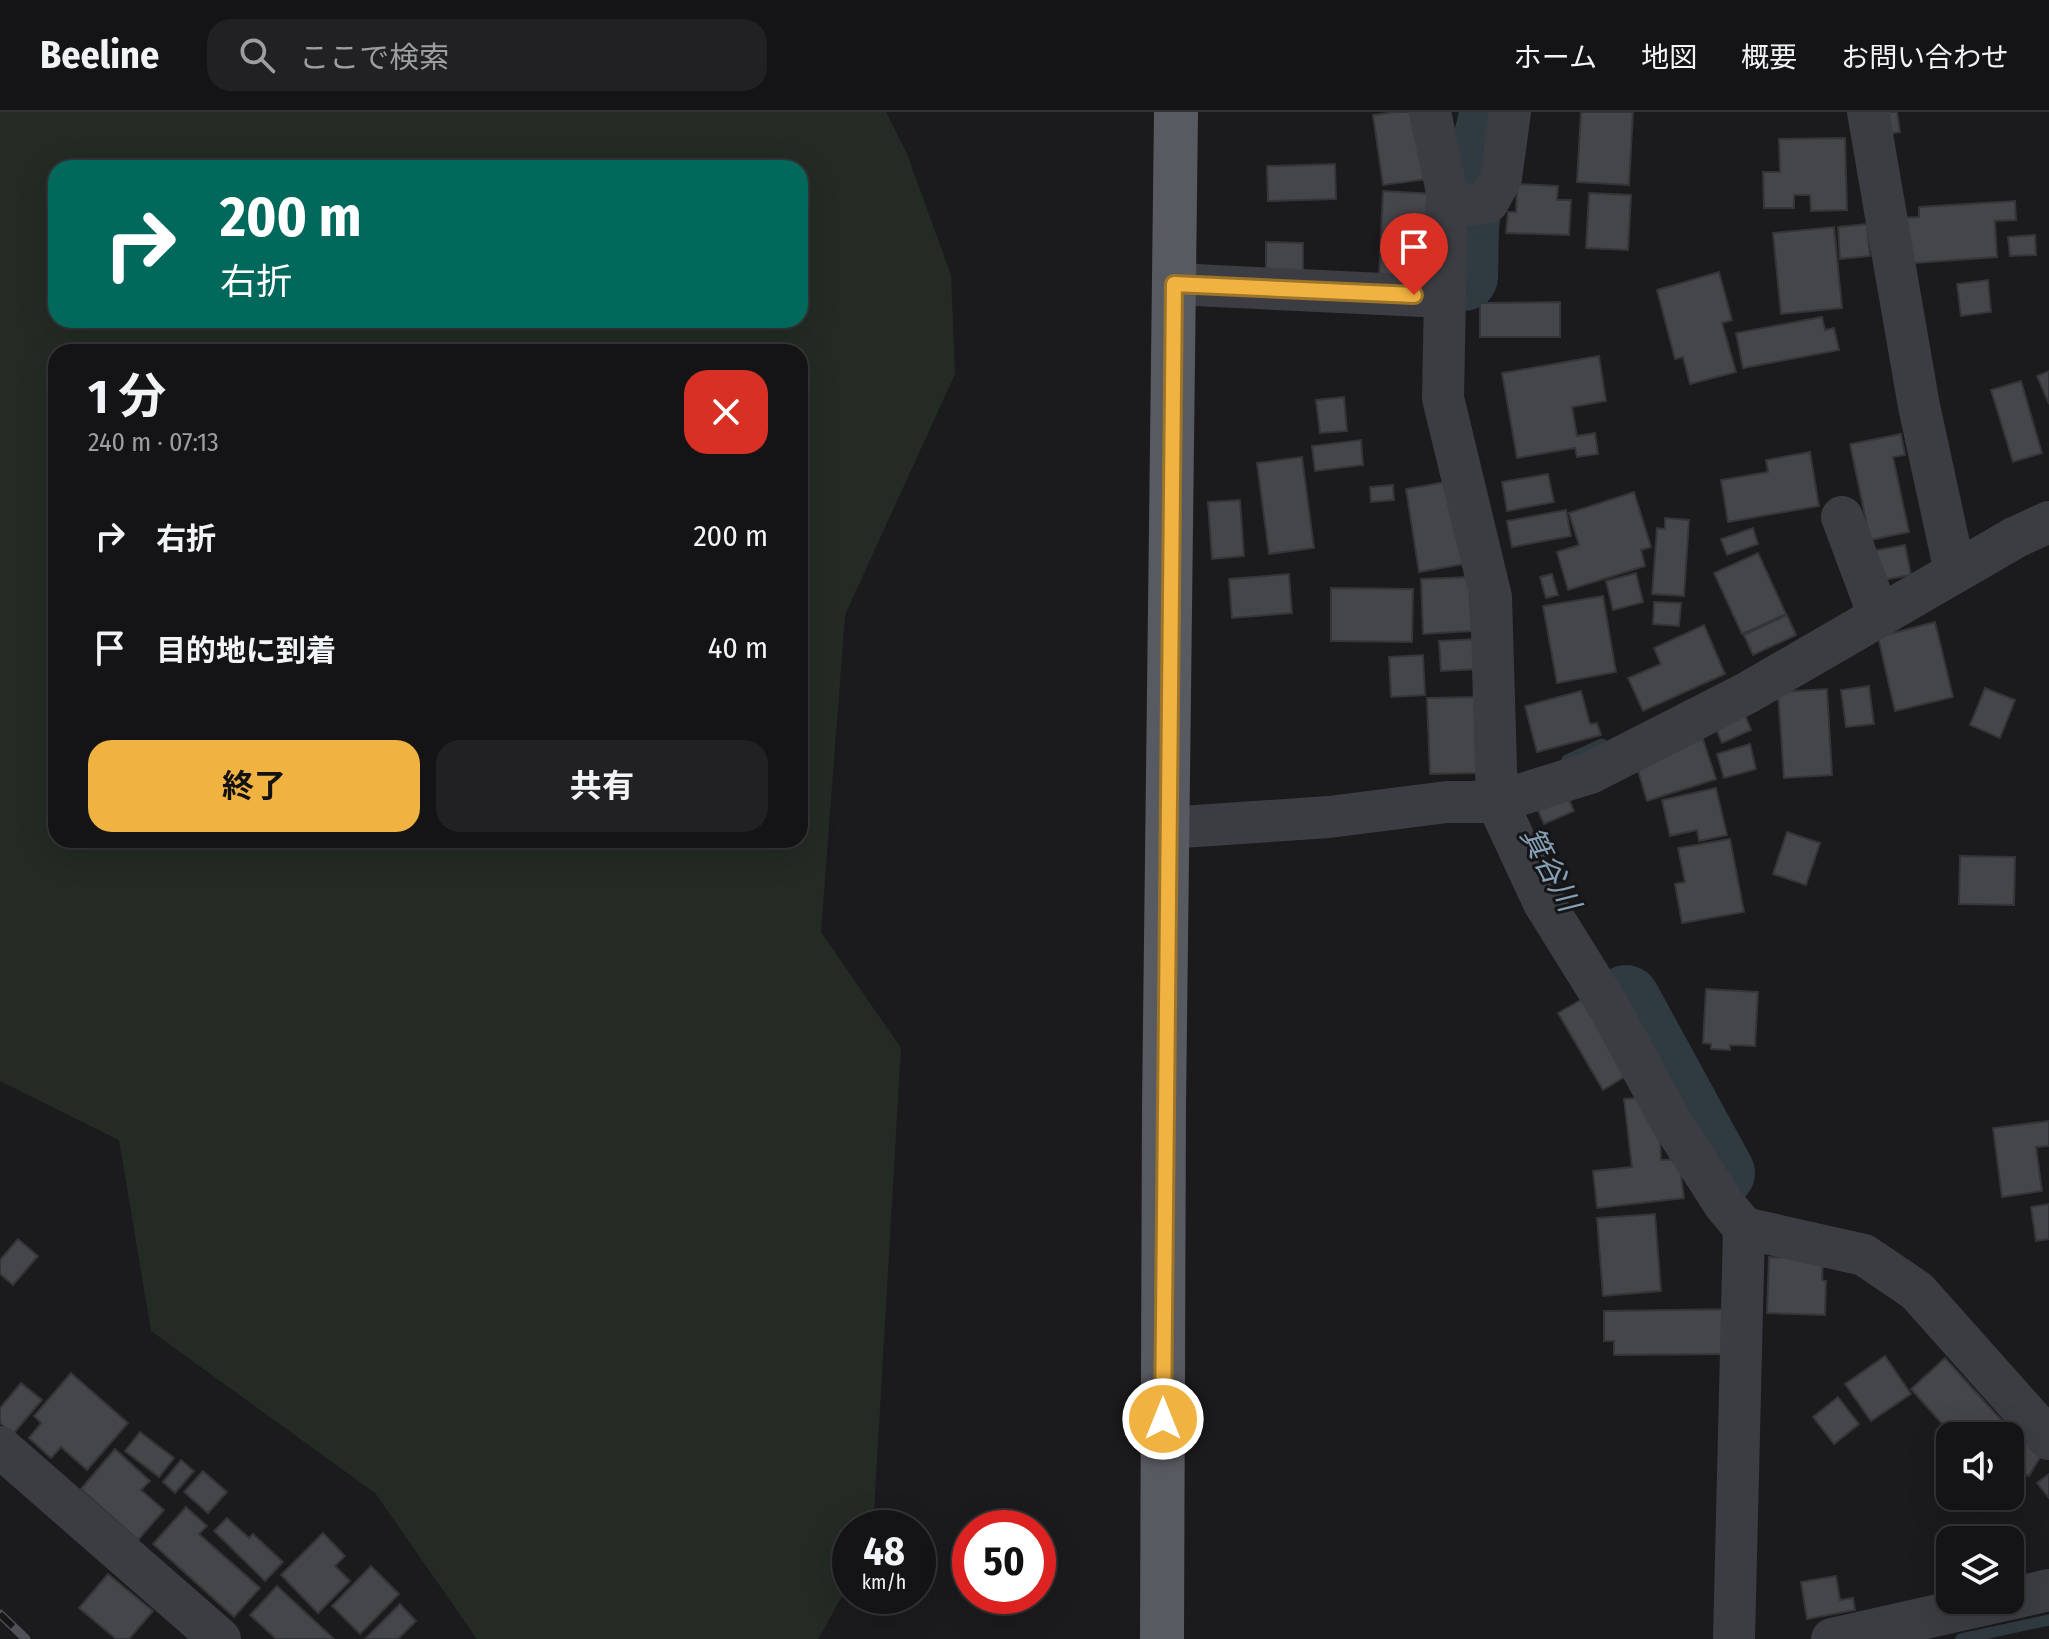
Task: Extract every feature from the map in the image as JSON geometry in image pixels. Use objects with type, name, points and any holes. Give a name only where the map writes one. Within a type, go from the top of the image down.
[{"type":"main road","points":[[1162,1639],[1167,828],[1176,112]]},
{"type":"street","points":[[1430,112],[1447,192],[1443,398],[1491,597],[1497,802],[1544,903],[1610,1009],[1670,1120],[1724,1204],[1744,1228],[1864,1255],[1917,1291],[2049,1439]]},
{"type":"street","points":[[1446,208],[1488,202],[1501,178],[1510,112]]},
{"type":"street","points":[[1868,112],[1919,406],[1955,572]]},
{"type":"street","points":[[1174,284],[1444,297]]},
{"type":"street","points":[[1842,517],[1879,616]]},
{"type":"street","points":[[1167,828],[1329,817],[1447,802],[1497,802],[1590,773],[1747,693],[2016,537],[2049,522]]},
{"type":"street","points":[[1734,1639],[1744,1228]]},
{"type":"street","points":[[0,1447],[220,1639]]},
{"type":"street","points":[[2024,1595],[2049,1590]]},
{"type":"street","points":[[1832,1639],[1941,1614]]},
{"type":"shaded area","points":[[0,112],[886,112],[907,154],[951,275],[955,374],[845,615],[821,932],[901,1048],[874,1510],[832,1510],[832,1614],[818,1639],[477,1639],[375,1493],[151,1331],[119,1140],[0,1081]]},
{"type":"building","points":[[1420,112],[1429,179],[1383,185],[1373,115]]},
{"type":"building","points":[[1581,112],[1633,112],[1629,185],[1577,182]]},
{"type":"building","points":[[1877,112],[1897,112],[1900,132],[1880,135]]},
{"type":"building","points":[[1845,138],[1847,210],[1811,211],[1810,195],[1794,195],[1794,208],[1764,208],[1763,172],[1780,172],[1779,139]]},
{"type":"building","points":[[1335,164],[1336,199],[1268,201],[1267,166]]},
{"type":"building","points":[[1517,184],[1558,186],[1557,200],[1571,200],[1569,235],[1506,233],[1508,212],[1516,212]]},
{"type":"building","points":[[1383,191],[1435,194],[1430,281],[1379,278]]},
{"type":"building","points":[[1589,193],[1631,195],[1628,250],[1586,248]]},
{"type":"building","points":[[2015,201],[2016,220],[1995,221],[1997,257],[1902,264],[1899,218],[1919,217],[1919,207]]},
{"type":"building","points":[[1867,224],[1870,256],[1840,259],[1838,227]]},
{"type":"building","points":[[1834,227],[1842,308],[1781,314],[1773,233]]},
{"type":"building","points":[[2035,235],[2036,255],[2010,256],[2008,237]]},
{"type":"building","points":[[1266,242],[1303,243],[1303,271],[1266,270]]},
{"type":"building","points":[[1719,272],[1732,320],[1722,323],[1736,372],[1690,384],[1683,357],[1675,359],[1657,290]]},
{"type":"building","points":[[1988,280],[1991,312],[1961,316],[1957,284]]},
{"type":"building","points":[[1560,302],[1560,337],[1480,337],[1480,303]]},
{"type":"building","points":[[1822,317],[1825,330],[1834,328],[1839,350],[1743,368],[1736,333]]},
{"type":"building","points":[[1599,356],[1606,401],[1572,407],[1577,436],[1595,433],[1598,454],[1577,457],[1575,448],[1517,458],[1502,373]]},
{"type":"building","points":[[2049,371],[2049,404],[2037,376]]},
{"type":"building","points":[[2021,381],[2042,453],[2013,462],[1991,390]]},
{"type":"building","points":[[1344,397],[1347,431],[1320,433],[1316,400]]},
{"type":"building","points":[[1901,434],[1905,455],[1893,457],[1909,532],[1870,540],[1850,444]]},
{"type":"building","points":[[1361,440],[1363,465],[1315,471],[1312,446]]},
{"type":"building","points":[[1810,452],[1819,506],[1728,522],[1721,480],[1768,472],[1766,460]]},
{"type":"building","points":[[1302,457],[1314,548],[1269,554],[1257,463]]},
{"type":"building","points":[[1548,474],[1554,502],[1507,511],[1502,482]]},
{"type":"building","points":[[1451,481],[1464,564],[1419,572],[1406,489]]},
{"type":"building","points":[[1393,485],[1394,500],[1371,502],[1370,487]]},
{"type":"building","points":[[1634,492],[1651,547],[1641,550],[1645,566],[1568,590],[1557,552],[1579,545],[1569,513]]},
{"type":"building","points":[[1240,500],[1244,556],[1212,559],[1208,502]]},
{"type":"building","points":[[1566,510],[1571,536],[1512,547],[1507,521]]},
{"type":"building","points":[[1665,518],[1689,520],[1684,596],[1652,594],[1657,528],[1665,529]]},
{"type":"building","points":[[1753,528],[1758,544],[1727,555],[1721,539]]},
{"type":"building","points":[[1905,545],[1911,575],[1877,581],[1872,551]]},
{"type":"building","points":[[1758,553],[1786,614],[1742,634],[1714,573]]},
{"type":"building","points":[[1636,573],[1643,602],[1613,610],[1606,581]]},
{"type":"building","points":[[1289,574],[1292,613],[1232,618],[1229,579]]},
{"type":"building","points":[[1552,574],[1558,595],[1546,598],[1540,577]]},
{"type":"building","points":[[1469,577],[1472,631],[1423,634],[1421,579]]},
{"type":"building","points":[[1331,588],[1413,589],[1412,642],[1331,641]]},
{"type":"building","points":[[1603,596],[1616,672],[1557,683],[1543,606]]},
{"type":"building","points":[[1654,602],[1681,603],[1679,626],[1653,624]]},
{"type":"building","points":[[1787,615],[1796,635],[1753,655],[1744,635]]},
{"type":"building","points":[[1935,622],[1953,697],[1895,711],[1878,637]]},
{"type":"building","points":[[1704,625],[1725,674],[1643,711],[1628,678],[1661,664],[1654,648]]},
{"type":"building","points":[[1477,639],[1479,669],[1441,671],[1439,641]]},
{"type":"building","points":[[1423,655],[1425,695],[1391,697],[1389,657]]},
{"type":"building","points":[[1869,686],[1874,724],[1846,727],[1841,690]]},
{"type":"building","points":[[1985,688],[2015,700],[2000,738],[1970,725]]},
{"type":"building","points":[[1827,689],[1832,775],[1784,778],[1778,692]]},
{"type":"building","points":[[1581,691],[1590,724],[1597,723],[1601,735],[1537,752],[1525,706]]},
{"type":"building","points":[[1477,697],[1479,773],[1430,774],[1427,698]]},
{"type":"building","points":[[1743,710],[1751,730],[1722,743],[1714,724]]},
{"type":"building","points":[[1703,739],[1716,779],[1647,801],[1635,760]]},
{"type":"building","points":[[1750,744],[1756,769],[1724,778],[1717,754]]},
{"type":"building","points":[[1716,788],[1727,835],[1699,841],[1697,830],[1670,836],[1662,800]]},
{"type":"building","points":[[1567,795],[1574,811],[1544,824],[1537,808]]},
{"type":"building","points":[[1787,832],[1820,843],[1806,885],[1773,874]]},
{"type":"building","points":[[1730,839],[1744,912],[1682,923],[1675,884],[1685,882],[1678,848]]},
{"type":"building","points":[[1960,856],[2015,857],[2014,905],[1959,904]]},
{"type":"building","points":[[1706,989],[1758,992],[1755,1046],[1730,1045],[1730,1050],[1711,1049],[1711,1044],[1703,1043]]},
{"type":"building","points":[[1589,995],[1634,1071],[1603,1090],[1558,1013]]},
{"type":"building","points":[[1647,1097],[1659,1120],[1661,1160],[1679,1159],[1684,1198],[1597,1208],[1593,1171],[1632,1167],[1624,1099]]},
{"type":"building","points":[[2049,1121],[2049,1146],[2036,1147],[2042,1191],[2002,1197],[1993,1128]]},
{"type":"building","points":[[2049,1204],[2049,1239],[2036,1241],[2031,1207]]},
{"type":"building","points":[[1655,1214],[1661,1291],[1603,1296],[1597,1218]]},
{"type":"building","points":[[18,1239],[38,1256],[13,1285],[0,1274],[0,1260]]},
{"type":"building","points":[[1769,1257],[1823,1259],[1825,1315],[1767,1313]]},
{"type":"building","points":[[1736,1309],[1736,1354],[1614,1355],[1614,1341],[1604,1341],[1604,1311]]},
{"type":"building","points":[[1885,1356],[1911,1394],[1871,1421],[1845,1384]]},
{"type":"building","points":[[1945,1358],[2003,1422],[1940,1422],[1911,1389]]},
{"type":"building","points":[[71,1373],[128,1423],[87,1470],[61,1447],[51,1458],[29,1438],[41,1423],[34,1416]]},
{"type":"building","points":[[21,1383],[42,1400],[13,1434],[0,1423],[0,1408]]},
{"type":"building","points":[[1838,1397],[1859,1424],[1834,1444],[1813,1417]]},
{"type":"building","points":[[140,1432],[174,1458],[159,1477],[125,1451]]},
{"type":"building","points":[[2024,1436],[2045,1449],[2029,1476],[2024,1473]]},
{"type":"building","points":[[115,1449],[150,1481],[141,1490],[164,1510],[138,1540],[81,1489]]},
{"type":"building","points":[[181,1460],[194,1471],[175,1493],[163,1482]]},
{"type":"building","points":[[203,1471],[227,1492],[208,1513],[184,1492]]},
{"type":"building","points":[[2049,1474],[2049,1498],[2037,1483]]},
{"type":"building","points":[[186,1507],[207,1526],[199,1534],[260,1588],[234,1617],[153,1544]]},
{"type":"building","points":[[227,1518],[249,1538],[253,1534],[283,1562],[265,1581],[214,1531]]},
{"type":"building","points":[[323,1533],[345,1556],[335,1566],[350,1581],[318,1613],[281,1575]]},
{"type":"building","points":[[371,1566],[399,1594],[360,1634],[332,1606]]},
{"type":"building","points":[[108,1574],[153,1611],[129,1639],[116,1639],[79,1608]]},
{"type":"building","points":[[1836,1576],[1840,1600],[1853,1598],[1855,1610],[1807,1619],[1801,1582]]},
{"type":"building","points":[[277,1586],[334,1639],[276,1639],[250,1615]]},
{"type":"building","points":[[400,1604],[416,1621],[398,1639],[365,1639]]},
{"type":"waterway","name":"箕谷川","points":[[1464,277],[1468,201],[1493,112]]},
{"type":"waterway","points":[[1567,760],[1602,744]]},
{"type":"waterway","name":"箕谷川","points":[[1626,999],[1721,1173]]},
{"type":"waterway","points":[[1961,1639],[2049,1620]]},
{"type":"railway","points":[[0,1614],[26,1639]]},
{"type":"route","points":[[1163,1419],[1174,284],[1414,295]]}]
